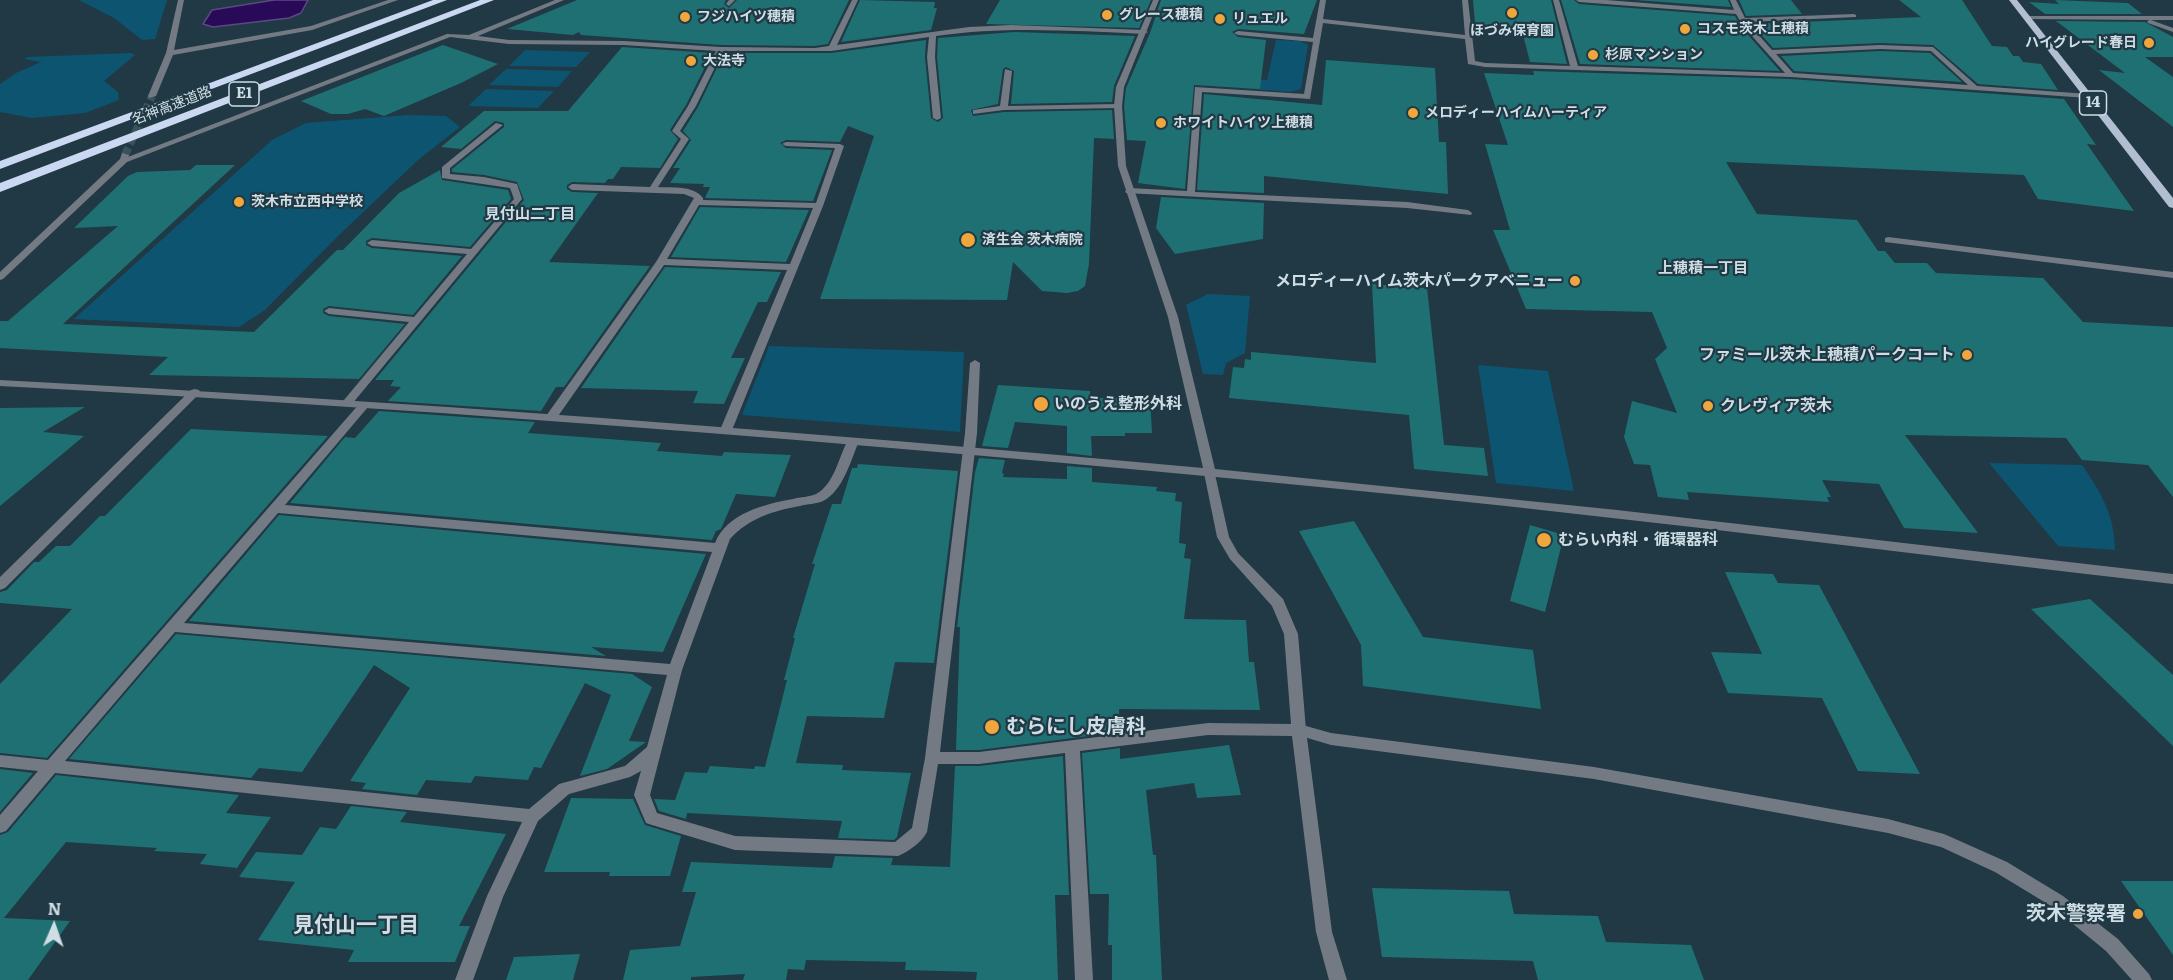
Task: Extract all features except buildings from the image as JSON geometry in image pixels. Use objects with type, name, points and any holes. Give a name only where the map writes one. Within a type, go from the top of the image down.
[{"type":"highway","name":"名神高速道路","points":[[0,165],[442,0]]},
{"type":"highway","name":"名神高速道路","points":[[0,188],[489,0]]},
{"type":"main road","name":"14","points":[[2013,0],[2173,205]]},
{"type":"street","points":[[152,96],[170,53],[181,0]]},
{"type":"street","points":[[170,53],[312,28],[395,0]]},
{"type":"street","points":[[470,37],[561,0]]},
{"type":"street","points":[[831,49],[855,0]]},
{"type":"street","points":[[1156,0],[1120,87],[1118,106],[1122,166],[1173,317],[1223,537],[1234,556],[1278,603],[1291,634],[1299,730],[1324,932],[1338,980]]},
{"type":"street","points":[[1191,193],[1198,89],[1307,97],[1323,0]]},
{"type":"street","points":[[1465,0],[1467,37],[1472,62],[1485,65],[1791,75],[2088,96]]},
{"type":"street","points":[[1556,0],[1575,69]]},
{"type":"street","points":[[1579,0],[1738,12]]},
{"type":"street","points":[[1733,0],[1743,20],[1791,75]]},
{"type":"street","points":[[1743,20],[1854,16]]},
{"type":"street","points":[[2028,18],[2173,18]]},
{"type":"street","points":[[2137,18],[2173,30]]},
{"type":"street","points":[[1320,21],[1467,37]]},
{"type":"street","points":[[0,277],[125,158],[449,35],[509,42],[624,43],[721,49],[831,49],[933,33],[1011,27],[1144,32]]},
{"type":"street","points":[[933,33],[931,57],[937,118]]},
{"type":"street","points":[[1238,33],[1316,40]]},
{"type":"street","points":[[1770,52],[1880,47],[1933,49],[1974,87]]},
{"type":"street","points":[[652,190],[685,139],[676,131],[692,106],[721,49]]},
{"type":"street","points":[[1004,108],[1008,71]]},
{"type":"street","points":[[976,112],[1004,108],[1118,106]]},
{"type":"street","points":[[348,402],[518,199],[514,186],[446,176],[445,172],[453,162],[499,125]]},
{"type":"street","points":[[726,430],[819,206],[840,146],[786,144]]},
{"type":"street","points":[[552,416],[661,262],[697,202],[698,195],[691,192],[572,188]]},
{"type":"street","points":[[1129,191],[1407,205],[1468,213]]},
{"type":"street","points":[[697,202],[819,206]]},
{"type":"street","points":[[1888,240],[2173,274]]},
{"type":"street","points":[[372,243],[475,252]]},
{"type":"street","points":[[661,262],[794,267]]},
{"type":"street","points":[[329,311],[417,320]]},
{"type":"street","points":[[853,441],[827,493],[819,498],[768,508],[747,516],[729,531],[720,548],[675,670],[642,795],[652,818],[735,843],[898,849],[919,832],[932,758],[968,452],[975,363]]},
{"type":"street","points":[[0,383],[195,392],[552,416],[1210,473],[1618,514],[2173,579]]},
{"type":"street","points":[[0,585],[195,392]]},
{"type":"street","points":[[0,826],[364,405]]},
{"type":"street","points":[[274,508],[720,548]]},
{"type":"street","points":[[172,627],[675,670]]},
{"type":"street","points":[[932,758],[979,758],[1208,729],[1299,730],[1331,739],[1594,773],[1888,826],[1944,841],[2001,867],[2057,901],[2112,945],[2143,980]]},
{"type":"street","points":[[1072,747],[1084,980]]},
{"type":"street","points":[[464,980],[495,896],[532,816],[564,789],[630,771],[654,750]]},
{"type":"street","points":[[0,761],[532,816]]},
{"type":"shaded area","points":[[79,0],[167,0],[155,39],[142,40],[114,18]]},
{"type":"shaded area","points":[[274,0],[308,0],[301,13],[289,18],[213,27],[203,24],[212,10]]},
{"type":"shaded area","points":[[1276,40],[1300,41],[1308,45],[1301,89],[1290,92],[1191,84],[1237,78],[1267,80]]},
{"type":"shaded area","points":[[525,50],[590,52],[576,67],[509,66]]},
{"type":"shaded area","points":[[131,53],[135,55],[104,81],[118,92],[119,100],[85,113],[32,118],[0,112],[0,84],[16,73],[41,62],[24,59],[27,57]]},
{"type":"shaded area","points":[[506,69],[572,71],[558,87],[489,85]]},
{"type":"shaded area","points":[[486,89],[554,91],[538,108],[468,106]]},
{"type":"shaded area","points":[[409,115],[446,116],[460,127],[418,160],[265,310],[239,327],[74,319],[272,140],[306,123]]},
{"type":"shaded area","points":[[1208,294],[1250,296],[1245,353],[1226,363],[1223,375],[1203,374],[1186,305]]},
{"type":"shaded area","points":[[769,346],[964,352],[960,432],[742,415]]},
{"type":"shaded area","points":[[1478,365],[1548,371],[1574,491],[1496,483]]},
{"type":"shaded area","points":[[1989,463],[2082,465],[2110,515],[2115,550],[2058,546]]},
{"type":"tunnel","points":[[125,155],[152,96]]},
{"type":"place","name":"ほづみ保育園","points":[[1512,13]]},
{"type":"place","name":"グレース穂積","points":[[1107,15]]},
{"type":"place","name":"フジハイツ穂積","points":[[685,17]]},
{"type":"place","name":"リュエル","points":[[1220,19]]},
{"type":"place","name":"コスモ茨木上穂積","points":[[1685,29]]},
{"type":"place","name":"ハイグレード春日","points":[[2149,43]]},
{"type":"place","name":"杉原マンション","points":[[1593,55]]},
{"type":"place","name":"大法寺","points":[[691,61]]},
{"type":"place","name":"メロディーハイムハーティア","points":[[1413,113]]},
{"type":"place","name":"ホワイトハイツ上穂積","points":[[1161,123]]},
{"type":"place","name":"茨木市立西中学校","points":[[239,202]]},
{"type":"place","name":"済生会 茨木病院","points":[[968,240]]},
{"type":"place","name":"メロディーハイム茨木パークアベニュー","points":[[1575,281]]},
{"type":"place","name":"ファミール茨木上穂積パークコート","points":[[1967,355]]},
{"type":"place","name":"いのうえ整形外科","points":[[1041,404]]},
{"type":"place","name":"クレヴィア茨木","points":[[1708,406]]},
{"type":"place","name":"むらい内科・循環器科","points":[[1544,540]]},
{"type":"place","name":"むらにし皮膚科","points":[[992,727]]},
{"type":"place","name":"茨木警察署","points":[[2138,914]]},
{"type":"district","name":"見付山二丁目","points":[[530,215]]},
{"type":"district","name":"上穂積一丁目","points":[[1703,269]]},
{"type":"district","name":"見付山一丁目","points":[[356,926]]}]
